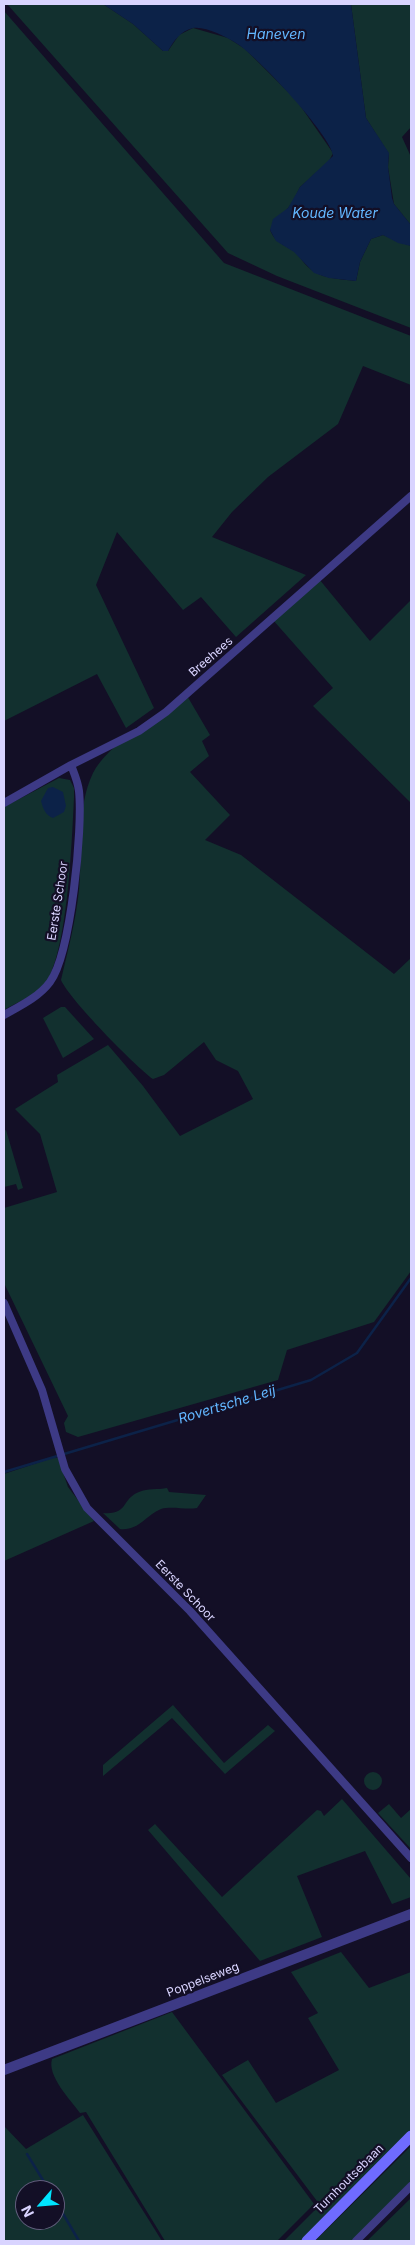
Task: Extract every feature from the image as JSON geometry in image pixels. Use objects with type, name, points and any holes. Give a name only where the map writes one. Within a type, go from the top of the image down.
[{"type":"main road","name":"Turnhoutsebaan","points":[[306,2241],[411,2136]]},
{"type":"street","name":"Breehees","points":[[4,803],[71,765],[139,731],[166,712],[411,496]]},
{"type":"street","name":"Eerste Schoor","points":[[4,1015],[43,990],[55,974],[59,961],[72,899],[77,843],[78,788],[71,765]]},
{"type":"street","name":"Eerste Schoor","points":[[4,1302],[42,1390],[70,1481],[88,1508],[190,1611],[411,1858]]},
{"type":"street","name":"Poppelseweg","points":[[4,2070],[411,1914]]},
{"type":"street","points":[[356,2241],[411,2186]]},
{"type":"green space","points":[[7,4],[103,4],[133,24],[163,51],[168,51],[179,35],[193,28],[228,38],[245,49],[297,101],[333,153],[329,161],[300,187],[292,203],[270,230],[272,235],[295,252],[306,265],[318,274],[331,278],[356,281],[360,262],[371,239],[383,235],[411,246],[411,328],[277,276],[228,253]]},
{"type":"green space","points":[[351,4],[411,4],[411,127],[402,137],[411,157],[411,225],[394,204],[388,167],[389,154],[366,118]]},
{"type":"green space","points":[[4,11],[224,263],[411,336],[411,385],[363,366],[338,424],[268,477],[232,512],[212,537],[306,575],[236,637],[201,597],[183,610],[117,532],[96,585],[154,708],[126,728],[97,674],[4,721]]},
{"type":"green space","points":[[319,579],[370,641],[411,600],[411,803],[313,706],[333,688],[273,620]]},
{"type":"green space","points":[[186,694],[210,735],[202,741],[209,756],[190,772],[230,815],[205,840],[241,855],[394,974],[411,958],[411,1271],[374,1322],[287,1350],[278,1380],[78,1437],[66,1432],[64,1423],[68,1416],[4,1283],[4,1208],[57,1192],[40,1134],[15,1109],[58,1082],[57,1075],[108,1045],[143,1086],[180,1136],[253,1099],[238,1071],[216,1060],[204,1042],[164,1075],[153,1079],[103,1032],[76,1002],[61,980],[78,901],[82,815],[84,801],[93,773],[100,762],[122,740]]},
{"type":"green space","points":[[59,778],[70,780],[74,788],[74,798],[67,898],[57,954],[50,975],[41,989],[4,1010],[4,807]]},
{"type":"green space","points":[[61,1007],[65,1007],[94,1039],[63,1058],[43,1018]]},
{"type":"green space","points":[[6,1130],[23,1188],[18,1190],[16,1184],[4,1187],[4,1131]]},
{"type":"green space","points":[[52,1458],[58,1458],[68,1487],[94,1521],[4,1561],[4,1474]]},
{"type":"green space","points":[[167,1488],[169,1492],[206,1495],[197,1508],[161,1509],[132,1528],[127,1529],[120,1529],[103,1513],[117,1512],[133,1495],[139,1492]]},
{"type":"green space","points":[[173,1705],[224,1763],[268,1725],[275,1731],[225,1774],[172,1718],[103,1776],[103,1765]]},
{"type":"green space","points":[[369,1772],[377,1772],[382,1777],[380,1788],[369,1790],[364,1785],[364,1777]]},
{"type":"green space","points":[[342,1799],[411,1879],[411,1897],[392,1904],[365,1851],[297,1876],[322,1937],[260,1961],[148,1830],[155,1824],[222,1897],[317,1810],[321,1811],[324,1816]]},
{"type":"green space","points":[[389,1804],[401,1818],[411,1809],[411,1849],[378,1813]]},
{"type":"green space","points":[[341,1952],[369,1988],[411,1972],[411,2131],[302,2241],[284,2241],[320,2205],[222,2075],[248,2060],[276,2103],[339,2070],[308,2018],[318,2013],[291,1972]]},
{"type":"green space","points":[[172,2012],[314,2204],[277,2241],[165,2241],[86,2112],[80,2113],[56,2080],[51,2066],[52,2059]]},
{"type":"green space","points":[[83,2115],[162,2241],[4,2241],[4,2126],[26,2149]]},
{"type":"green space","points":[[411,2146],[411,2181],[352,2241],[315,2241]]},
{"type":"green space","points":[[411,2198],[411,2241],[367,2241]]},
{"type":"water","name":"Koude Water","points":[[103,4],[351,4],[366,118],[389,153],[388,167],[392,198],[394,204],[411,225],[411,246],[398,243],[383,235],[371,239],[360,262],[356,281],[329,278],[314,273],[294,252],[276,241],[270,230],[273,219],[288,208],[300,187],[333,156],[320,131],[307,114],[259,62],[246,50],[226,37],[209,30],[188,29],[175,40],[168,51],[163,51],[133,24]]},
{"type":"water","points":[[53,787],[63,792],[66,806],[64,812],[53,818],[46,813],[41,801],[48,788]]},
{"type":"waterway","name":"Rovertsche Leij","points":[[4,1472],[311,1380],[357,1353],[411,1278]]},
{"type":"waterway","points":[[27,2154],[43,2180]]},
{"type":"waterway","points":[[65,2217],[79,2241]]},
{"type":"water label","name":"Haneven","points":[[276,35]]}]
